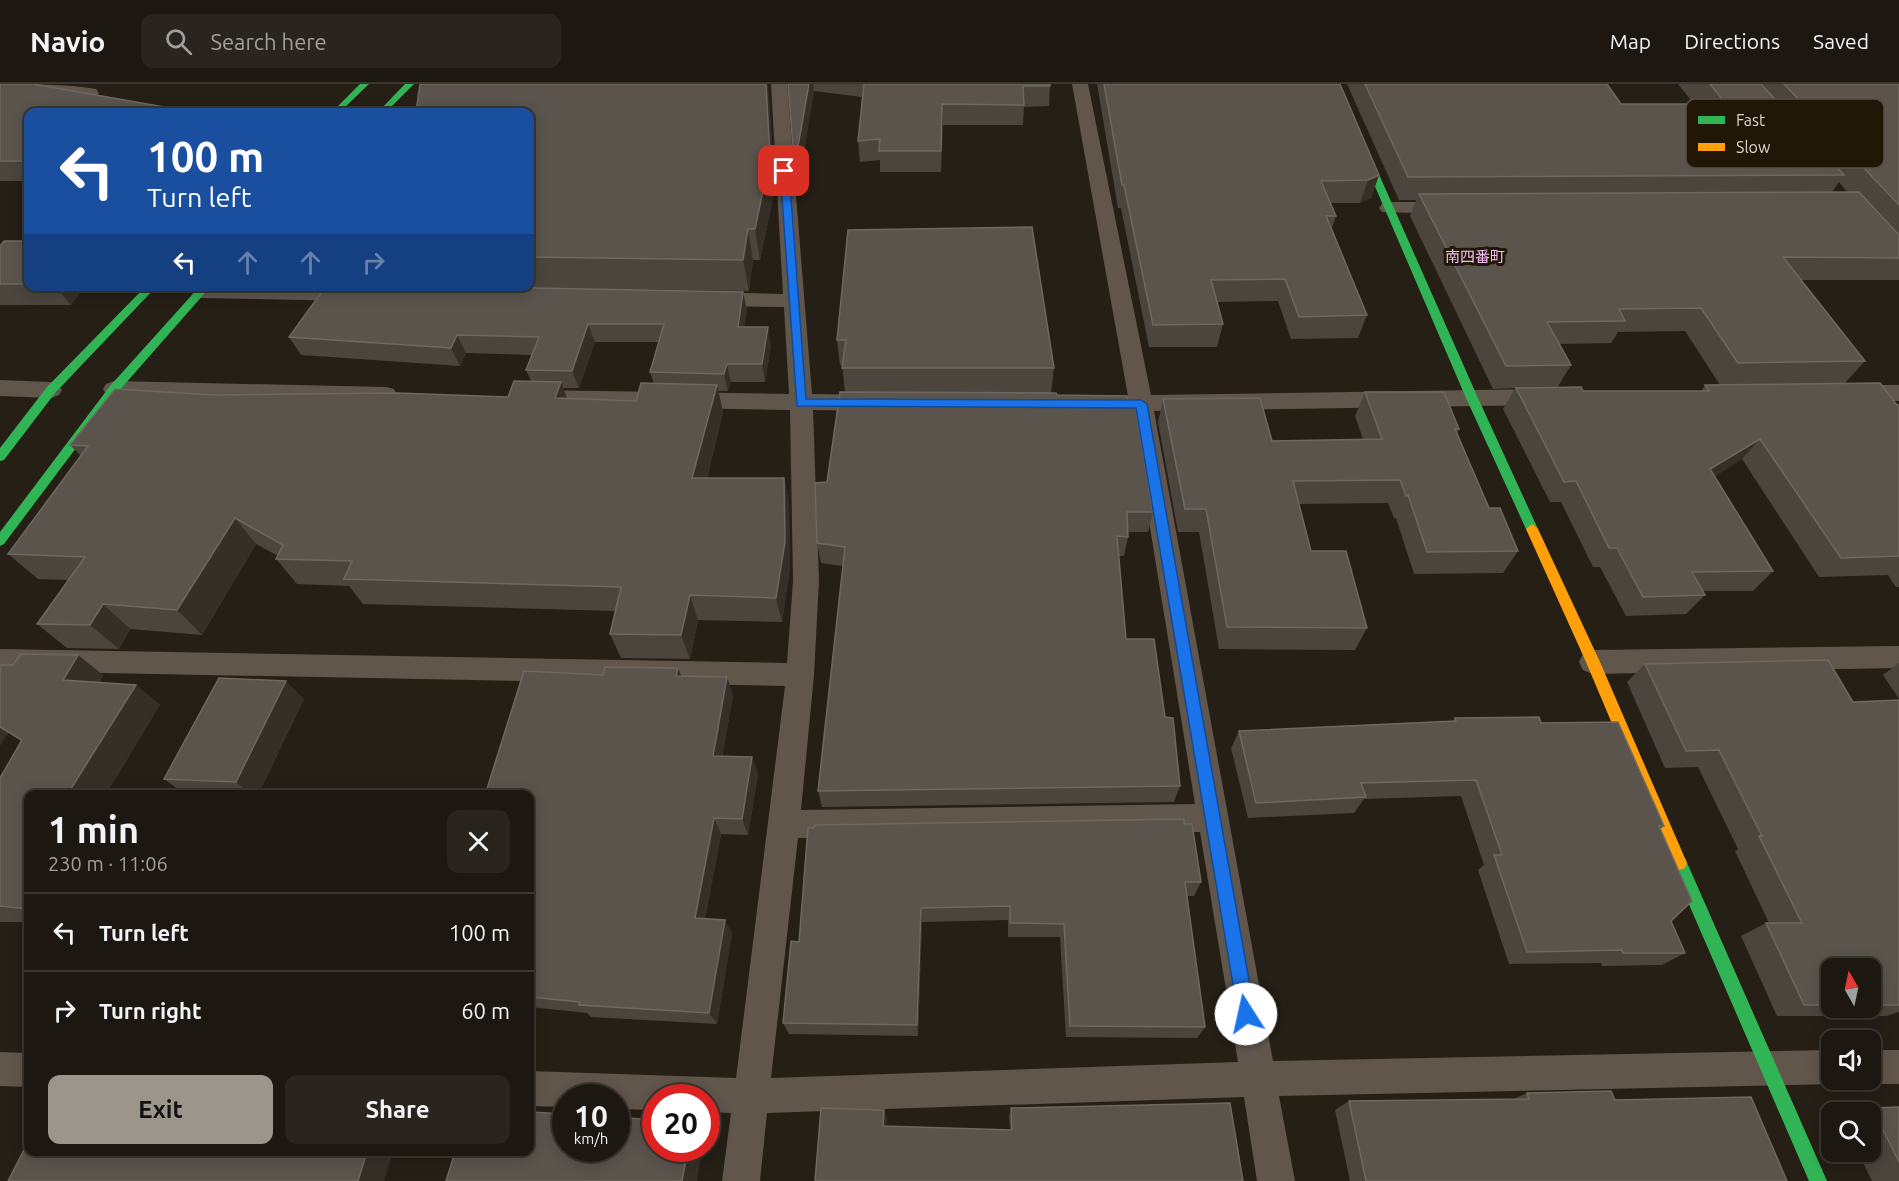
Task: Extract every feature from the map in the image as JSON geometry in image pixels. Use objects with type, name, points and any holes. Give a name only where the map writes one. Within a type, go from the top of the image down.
[{"type":"street","points":[[340,108],[365,84]]},
{"type":"street","points":[[386,108],[410,84]]},
{"type":"street","points":[[1335,84],[1472,398],[1593,662],[1767,1068],[1818,1181]]},
{"type":"street","points":[[0,457],[51,390],[147,291]]},
{"type":"street","points":[[0,541],[114,389],[202,291]]},
{"type":"lane","points":[[4,84],[90,93]]},
{"type":"lane","points":[[741,1181],[784,824],[800,675],[806,580],[801,403],[778,84]]},
{"type":"lane","points":[[1080,84],[1141,404],[1276,1181]]},
{"type":"lane","points":[[1389,208],[1472,208]]},
{"type":"lane","points":[[274,291],[379,294]]},
{"type":"lane","points":[[686,299],[793,301]]},
{"type":"lane","points":[[0,388],[51,390]]},
{"type":"lane","points":[[114,389],[410,395]]},
{"type":"lane","points":[[1828,393],[1899,393]]},
{"type":"lane","points":[[505,397],[895,403]]},
{"type":"lane","points":[[1082,404],[1567,397]]},
{"type":"lane","points":[[1593,662],[1899,657]]},
{"type":"lane","points":[[0,660],[800,675]]},
{"type":"lane","points":[[784,824],[1213,818]]},
{"type":"lane","points":[[534,1088],[751,1096],[1258,1079],[1821,1067]]},
{"type":"lane","points":[[1881,1067],[1899,1067]]},
{"type":"lane","points":[[0,1069],[24,1070]]},
{"type":"building","points":[[0,84],[33,84],[170,108],[24,108],[24,161],[0,161]]},
{"type":"building","points":[[420,84],[766,84],[770,157],[755,229],[748,229],[743,260],[534,257],[534,108],[417,108]]},
{"type":"building","points":[[788,84],[809,84],[798,146],[793,147]]},
{"type":"building","points":[[864,84],[1050,84],[1050,86],[1023,86],[1024,105],[942,104],[941,151],[879,151],[880,139],[858,141]]},
{"type":"building","points":[[1104,84],[1340,84],[1379,175],[1368,180],[1321,181],[1336,216],[1326,216],[1367,315],[1299,317],[1285,279],[1211,280],[1223,324],[1153,325],[1124,185],[1122,185]]},
{"type":"building","points":[[1365,84],[1607,84],[1621,104],[1686,104],[1686,168],[1838,168],[1844,175],[1408,177]]},
{"type":"building","points":[[1710,84],[1761,84],[1775,99],[1722,99]]},
{"type":"building","points":[[1784,84],[1899,84],[1899,205],[1864,168],[1884,168],[1884,99],[1798,99]]},
{"type":"building","points":[[1859,192],[1899,235],[1899,258],[1783,257],[1865,361],[1738,363],[1701,308],[1619,309],[1625,321],[1547,322],[1571,365],[1506,366],[1419,194]]},
{"type":"building","points":[[1032,227],[1054,368],[842,368],[846,340],[837,340],[848,230]]},
{"type":"building","points":[[4,241],[24,241],[24,284],[0,284],[0,246]]},
{"type":"building","points":[[534,288],[743,292],[738,327],[768,327],[762,364],[727,364],[724,374],[650,372],[664,324],[588,324],[572,371],[526,370],[539,337],[457,335],[451,348],[289,337],[322,291],[534,291]]},
{"type":"building","points":[[514,381],[561,382],[555,398],[636,401],[641,383],[717,385],[692,478],[784,478],[785,542],[776,598],[690,595],[681,635],[610,634],[621,587],[344,579],[352,561],[276,559],[283,545],[235,518],[177,610],[103,604],[90,625],[37,624],[85,557],[8,554],[88,446],[70,445],[115,389],[214,395],[397,393],[508,397]]},
{"type":"building","points":[[1880,383],[1899,405],[1899,556],[1841,558],[1760,439],[1710,469],[1773,571],[1692,572],[1705,595],[1643,597],[1617,548],[1609,548],[1576,481],[1564,482],[1516,388],[1581,387],[1583,391],[1709,391],[1705,385]]},
{"type":"building","points":[[840,392],[1056,393],[1057,395],[1127,396],[1127,402],[1135,402],[1153,512],[1127,512],[1128,537],[1117,536],[1126,639],[1154,639],[1165,717],[1173,718],[1180,786],[818,791],[845,547],[817,543],[815,483],[827,482]]},
{"type":"building","points":[[1365,392],[1444,392],[1459,429],[1455,429],[1489,508],[1500,508],[1518,551],[1427,552],[1408,495],[1406,496],[1400,480],[1293,481],[1311,551],[1346,551],[1367,628],[1227,627],[1206,509],[1185,509],[1163,399],[1260,398],[1272,441],[1382,439]]},
{"type":"building","points":[[21,654],[78,655],[63,680],[136,685],[70,790],[24,790],[24,909],[0,906],[0,778],[22,740],[0,727],[0,665],[13,665]]},
{"type":"building","points":[[1828,660],[1853,702],[1899,700],[1899,1005],[1881,1005],[1881,958],[1821,958],[1821,1005],[1804,1005],[1766,923],[1802,923],[1759,836],[1762,836],[1719,750],[1686,751],[1645,664]]},
{"type":"building","points":[[605,667],[678,668],[676,676],[727,677],[713,756],[752,757],[742,819],[714,818],[695,918],[725,920],[709,1013],[579,1005],[580,1002],[534,997],[534,790],[487,790],[524,671],[603,675]]},
{"type":"building","points":[[219,678],[286,681],[236,782],[164,779]]},
{"type":"building","points":[[1539,717],[1541,723],[1618,722],[1664,826],[1659,826],[1692,901],[1671,921],[1685,953],[1623,953],[1622,950],[1527,952],[1494,855],[1502,855],[1476,780],[1361,783],[1366,797],[1256,803],[1239,731],[1456,721],[1455,718]]},
{"type":"building","points":[[1184,819],[1184,824],[1192,824],[1201,882],[1185,882],[1205,1027],[1070,1026],[1064,924],[1010,923],[1010,906],[921,908],[917,1025],[783,1023],[791,941],[799,942],[808,828],[814,828],[815,825]]},
{"type":"building","points":[[1611,1091],[1615,1100],[1751,1097],[1787,1181],[1366,1181],[1349,1101],[1529,1099],[1527,1093]]},
{"type":"building","points":[[1230,1103],[1243,1181],[815,1181],[821,1108],[884,1110],[883,1126],[1012,1130],[1011,1108]]},
{"type":"building","points":[[1899,1107],[1899,1162],[1881,1126],[1881,1108]]},
{"type":"building","points":[[534,1112],[552,1113],[552,1162],[630,1162],[630,1118],[642,1119],[642,1162],[686,1162],[682,1181],[446,1181],[454,1156],[534,1156]]},
{"type":"building","points":[[24,1150],[24,1156],[366,1156],[358,1181],[8,1181]]},
{"type":"traffic: fast","points":[[340,108],[365,84]]},
{"type":"traffic: fast","points":[[386,108],[410,84]]},
{"type":"traffic: fast","points":[[1335,84],[1472,398],[1532,529]]},
{"type":"traffic: fast","points":[[0,457],[51,390],[147,291]]},
{"type":"traffic: fast","points":[[0,541],[114,389],[202,291]]},
{"type":"traffic: fast","points":[[1679,863],[1818,1181]]},
{"type":"traffic: slow","points":[[1532,529],[1593,662],[1679,863]]},
{"type":"district","name":"南四番町","points":[[1475,256]]},
{"type":"route","points":[[784,171],[801,403],[1141,404],[1246,1014]]}]
